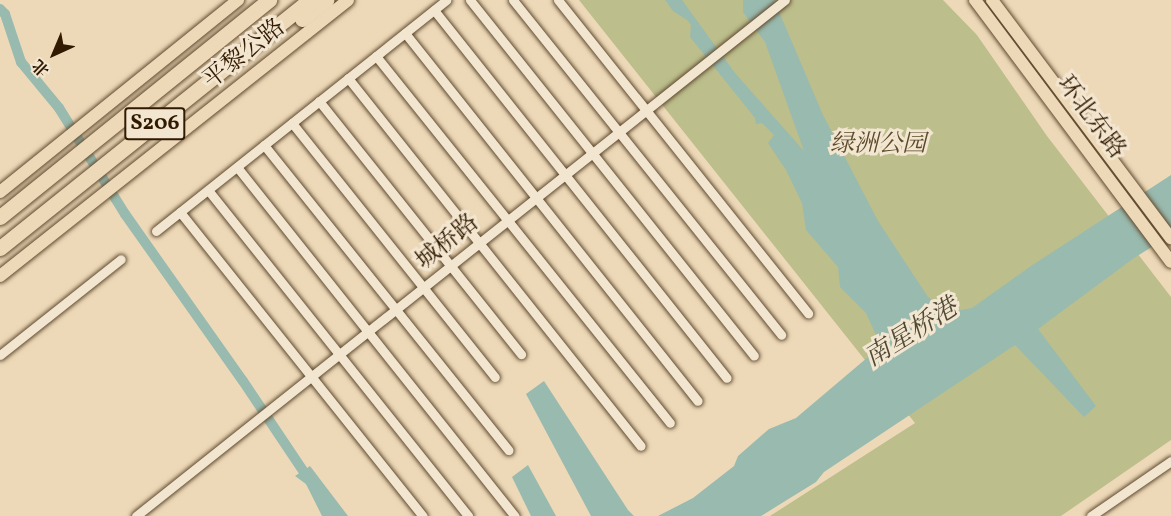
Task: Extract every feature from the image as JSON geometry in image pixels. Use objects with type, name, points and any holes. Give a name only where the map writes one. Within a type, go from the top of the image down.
[{"type":"highway","points":[[216,42],[257,0]]},
{"type":"highway","name":"S206","points":[[0,217],[269,0]]},
{"type":"highway","name":"S206","points":[[0,248],[310,0]]},
{"type":"highway","points":[[233,62],[298,22],[326,0]]},
{"type":"main road","name":"平黎公路","points":[[0,192],[238,0]]},
{"type":"main road","name":"平黎公路","points":[[0,276],[348,0]]},
{"type":"main road","name":"环北东路","points":[[975,0],[1167,257]]},
{"type":"main road","name":"环北东路","points":[[992,0],[1171,238]]},
{"type":"street","points":[[156,231],[447,0]]},
{"type":"street","points":[[470,0],[754,356]]},
{"type":"street","points":[[513,0],[781,335]]},
{"type":"street","points":[[558,0],[808,313]]},
{"type":"street","name":"城桥路","points":[[136,516],[785,0]]},
{"type":"street","points":[[434,10],[727,378]]},
{"type":"street","points":[[405,33],[698,401]]},
{"type":"street","points":[[376,56],[670,423]]},
{"type":"street","points":[[348,78],[641,446]]},
{"type":"street","points":[[319,101],[521,354]]},
{"type":"street","points":[[292,123],[495,376]]},
{"type":"street","points":[[264,145],[508,450]]},
{"type":"street","points":[[237,167],[515,516]]},
{"type":"street","points":[[208,190],[468,516]]},
{"type":"street","points":[[180,212],[423,516]]},
{"type":"street","points":[[0,356],[122,259]]},
{"type":"street","points":[[1091,516],[1171,461]]},
{"type":"green space","name":"绿洲公园","points":[[579,0],[943,0],[977,35],[1047,136],[1171,297],[1171,440],[1061,516],[770,516],[915,423]]},
{"type":"water","name":"南星桥港","points":[[665,0],[682,0],[735,73],[804,151],[765,42],[743,12],[743,0],[774,0],[823,115],[878,221],[928,297],[950,312],[972,308],[1031,266],[1171,175],[1171,235],[1134,258],[1038,329],[1096,406],[1084,417],[1015,345],[824,472],[816,482],[761,516],[658,516],[693,498],[734,466],[738,456],[769,429],[796,418],[881,346],[866,313],[840,287],[838,267],[806,230],[802,203],[786,170],[768,143],[774,135],[762,123],[756,124],[755,118],[690,37],[691,25],[673,11]]},
{"type":"water","points":[[544,381],[634,516],[591,516],[526,394]]},
{"type":"water","points":[[528,465],[556,516],[531,516],[512,477]]},
{"type":"water","points":[[310,466],[348,516],[322,516],[306,484],[295,476]]},
{"type":"waterway","points":[[0,9],[5,14],[21,62],[59,108],[125,214],[243,381],[310,481]]}]
